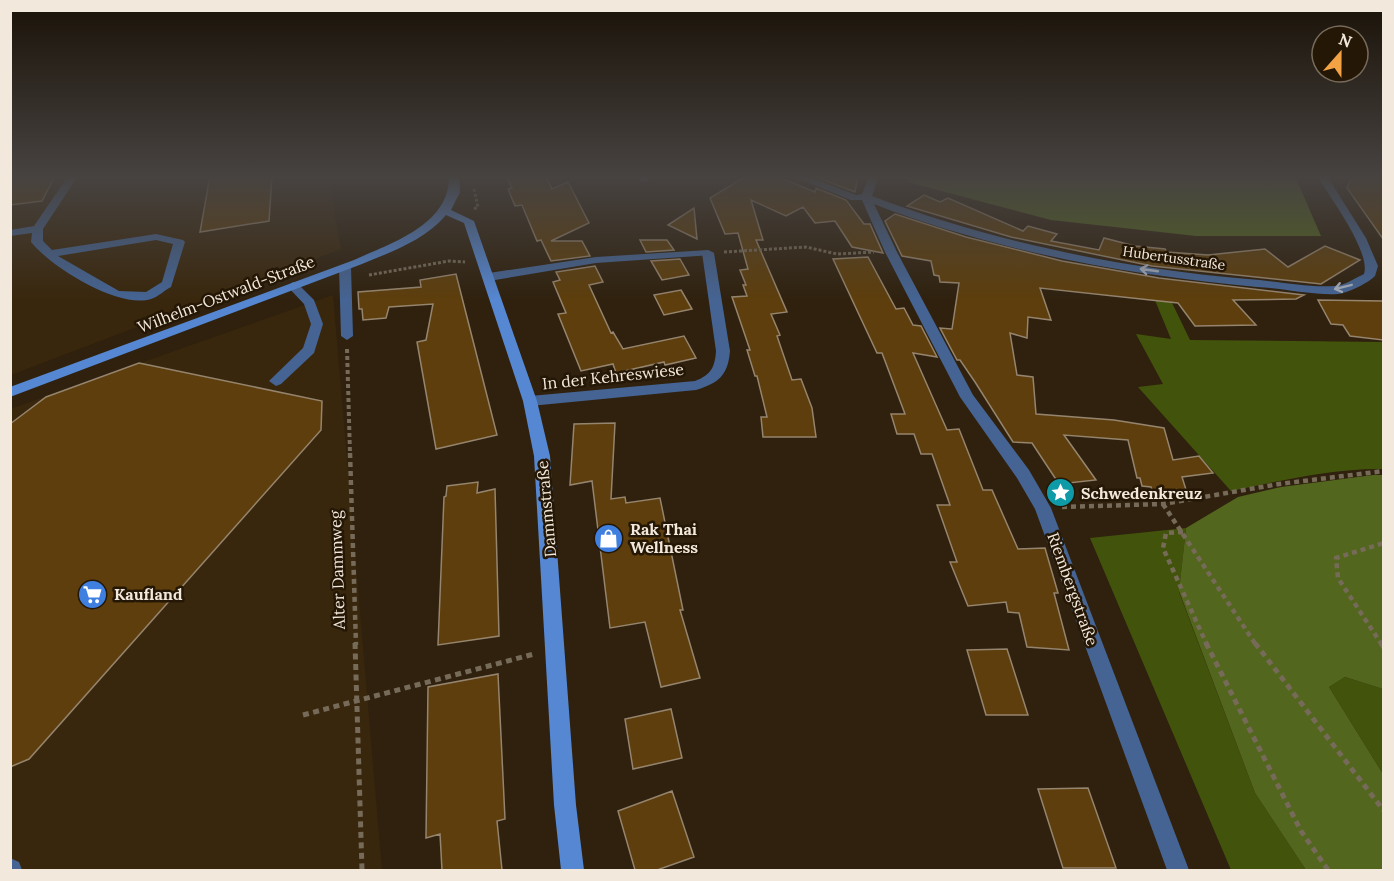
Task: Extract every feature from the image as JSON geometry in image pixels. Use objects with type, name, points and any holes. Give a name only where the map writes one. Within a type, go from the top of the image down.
[{"type":"street","points":[[46,217],[38,229],[37,242],[56,261],[116,294],[148,296],[167,284],[179,242],[156,237],[51,254]]},
{"type":"street","name":"Wilhelm-Ostwald-Straße","points":[[10,392],[345,267],[408,238],[437,217]]},
{"type":"street","name":"Dammstraße","points":[[460,217],[469,221],[489,277],[530,401],[542,456],[565,805],[573,870]]},
{"type":"street","name":"Riembergstraße","points":[[875,217],[966,397],[1023,474],[1043,508],[1178,870]]},
{"type":"street","name":"Hubertusstraße","points":[[918,217],[1008,243],[1128,267],[1223,280],[1338,290],[1369,276],[1372,266],[1360,238],[1347,217]]},
{"type":"street","points":[[10,233],[38,229]]},
{"type":"street","points":[[489,277],[596,260],[708,253]]},
{"type":"street","name":"In der Kehreswiese","points":[[530,401],[696,385],[708,381],[722,366],[723,351],[708,253]]},
{"type":"street","points":[[345,267],[347,336]]},
{"type":"street","points":[[276,381],[309,350],[317,324],[310,303],[293,286]]},
{"type":"path","points":[[708,253],[806,247],[837,255],[891,252]]},
{"type":"path","name":"Alter Dammweg","points":[[347,336],[362,870]]},
{"type":"path","points":[[1043,508],[1163,504],[1279,484],[1383,471]]},
{"type":"path","points":[[1163,504],[1263,656],[1383,811]]},
{"type":"path","points":[[1183,532],[1166,533],[1163,548],[1201,633],[1300,831],[1328,870]]},
{"type":"path","points":[[1383,543],[1336,558],[1338,578],[1383,648]]},
{"type":"path","points":[[303,714],[555,648]]},
{"type":"shaded area","points":[[11,217],[335,217],[341,249],[11,375]]},
{"type":"shaded area","points":[[333,295],[382,870],[11,870],[10,409]]},
{"type":"green space","points":[[1040,217],[1313,217],[1321,236],[1196,236]]},
{"type":"green space","points":[[1145,276],[1160,278],[1190,340],[1383,342],[1383,469],[1326,473],[1231,491],[1138,387],[1163,384],[1136,334],[1171,339]]},
{"type":"green space","points":[[1384,475],[1383,689],[1345,677],[1329,687],[1383,774],[1383,870],[1306,870],[1255,793],[1179,591],[1186,528],[1238,497],[1281,487]]},
{"type":"green space","points":[[1186,528],[1179,592],[1255,793],[1306,870],[1231,870],[1090,538]]},
{"type":"green space","points":[[1345,677],[1383,689],[1383,774],[1329,687]]},
{"type":"building","points":[[203,217],[269,217],[269,221],[200,232]]},
{"type":"building","points":[[527,217],[586,217],[589,223],[551,241],[582,241],[590,256],[551,261],[541,240],[537,241]]},
{"type":"building","points":[[680,217],[695,217],[697,239],[668,225]]},
{"type":"building","points":[[718,217],[756,217],[763,240],[756,240],[787,312],[771,314],[780,335],[777,336],[792,380],[801,379],[812,408],[816,437],[763,437],[761,417],[767,417],[757,376],[755,376],[747,350],[750,350],[732,297],[747,296],[743,285],[746,285],[740,270],[748,269],[738,233],[725,234]]},
{"type":"building","points":[[811,217],[859,217],[864,224],[870,224],[883,253],[852,247],[835,221],[815,223]]},
{"type":"building","points":[[891,217],[905,217],[966,237],[1062,261],[1159,278],[1304,295],[1296,299],[1233,300],[1256,325],[1195,326],[1178,303],[1040,288],[1051,320],[1028,317],[1027,338],[1010,333],[1017,375],[1033,377],[1036,414],[1114,420],[1164,428],[1173,460],[1199,456],[1213,473],[1182,477],[1187,493],[1152,490],[1151,487],[1142,486],[1140,478],[1137,478],[1128,440],[1064,435],[1096,480],[1059,484],[1032,443],[1013,442],[960,360],[957,360],[940,328],[952,329],[959,283],[940,282],[939,276],[934,275],[931,261],[902,256],[885,221]]},
{"type":"building","points":[[944,217],[991,217],[1023,231],[1028,226],[1057,234],[1051,241],[1099,250],[1104,238],[1135,246],[1165,249],[1167,252],[1208,255],[1265,249],[1288,267],[1325,246],[1360,260],[1321,284],[1152,266],[1011,237]]},
{"type":"building","points":[[1368,217],[1383,217],[1383,239]]},
{"type":"building","points":[[640,240],[667,240],[674,250],[646,252]]},
{"type":"building","points":[[868,257],[896,309],[904,308],[913,325],[921,326],[937,357],[913,353],[947,430],[959,429],[983,490],[992,490],[1018,549],[1045,548],[1058,593],[1054,593],[1069,650],[1027,647],[1019,613],[1008,612],[1006,602],[968,606],[950,562],[957,562],[937,505],[950,505],[932,454],[921,454],[914,434],[897,434],[891,414],[905,414],[882,353],[877,353],[833,259]]},
{"type":"building","points":[[680,259],[689,275],[662,280],[651,261]]},
{"type":"building","points":[[595,266],[603,282],[589,285],[611,333],[613,332],[623,349],[684,336],[696,358],[665,365],[664,362],[616,373],[613,364],[581,371],[558,314],[566,313],[553,282],[560,280],[556,272]]},
{"type":"building","points":[[456,274],[497,435],[436,449],[417,342],[426,340],[433,304],[389,307],[386,318],[363,320],[362,309],[359,309],[358,292],[421,287],[420,280]]},
{"type":"building","points":[[681,290],[692,309],[664,315],[654,295]]},
{"type":"building","points":[[1318,300],[1383,301],[1383,340],[1350,336],[1343,325],[1331,324]]},
{"type":"building","name":"Kaufland","points":[[139,363],[322,401],[321,430],[29,759],[10,767],[10,424],[46,397]]},
{"type":"building","points":[[615,423],[611,499],[625,497],[626,503],[660,498],[683,610],[680,610],[700,678],[661,687],[645,622],[610,628],[592,481],[570,485],[574,424]]},
{"type":"building","points":[[478,482],[477,493],[495,489],[499,636],[438,645],[444,497],[447,486]]},
{"type":"building","points":[[1007,649],[1028,715],[986,715],[967,650]]},
{"type":"building","points":[[498,674],[505,819],[497,821],[502,870],[442,870],[440,834],[426,838],[428,687]]},
{"type":"building","points":[[671,709],[682,758],[633,769],[625,719]]},
{"type":"building","points":[[1088,788],[1116,868],[1063,868],[1038,789]]},
{"type":"building","points":[[672,791],[694,857],[657,870],[635,870],[618,811]]},
{"type":"place","name":"Schwedenkreuz","points":[[1060,493]]},
{"type":"place","name":"Rak Thai Wellness","points":[[609,538]]},
{"type":"place","name":"Kaufland","points":[[93,594]]}]
